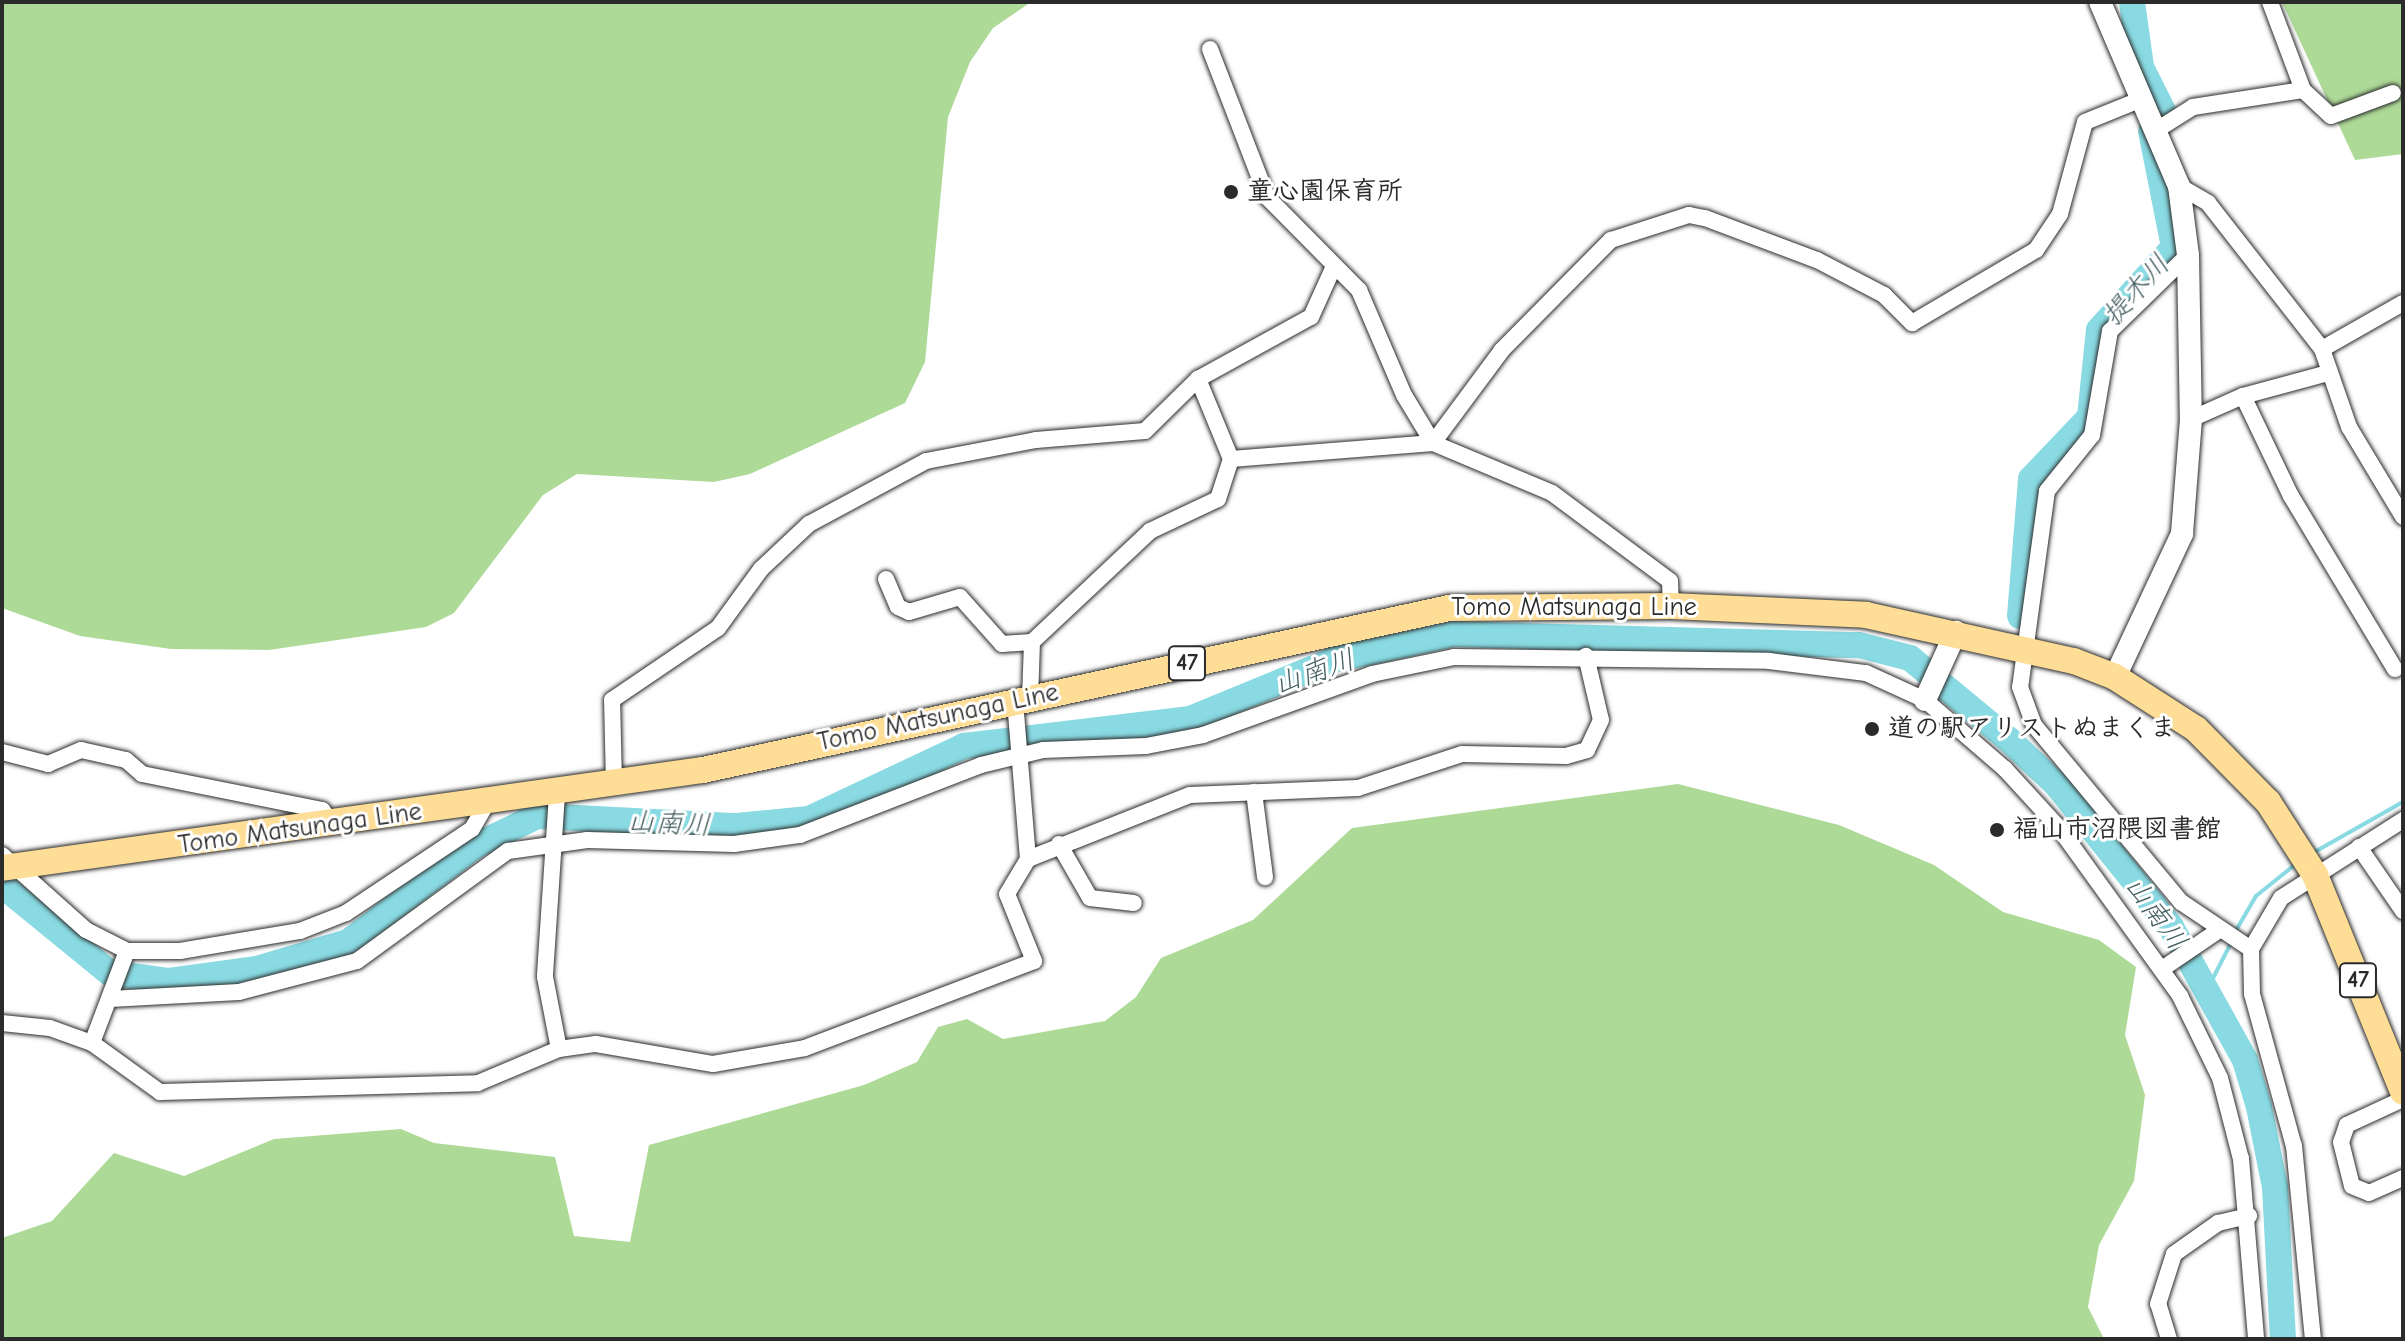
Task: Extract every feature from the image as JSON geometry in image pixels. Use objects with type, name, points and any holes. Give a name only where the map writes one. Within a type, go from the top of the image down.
[{"type":"main road","name":"Tomo Matsunaga Line","points":[[8,865],[487,803],[557,799],[614,785],[1021,707],[1449,608],[1671,606],[1866,615],[1953,645],[2025,646],[2115,677],[2231,760],[2309,863],[2403,1092]]},
{"type":"street","points":[[2100,2],[2179,186],[2188,255],[2191,419],[2182,534],[2115,677]]},
{"type":"street","points":[[2270,2],[2303,90],[2331,116],[2393,93]]},
{"type":"street","points":[[1210,49],[1267,197],[1359,290],[1404,395],[1433,443]]},
{"type":"street","points":[[2155,131],[2193,107],[2303,90]]},
{"type":"street","points":[[1433,443],[1502,350],[1611,240],[1689,215],[1705,218],[1817,260],[1884,295],[1912,323],[2036,250],[2060,214],[2085,122],[2142,99]]},
{"type":"street","points":[[2179,186],[2208,203],[2322,349],[2349,427],[2403,517]]},
{"type":"street","points":[[2188,255],[2110,331],[2092,435],[2047,491],[2020,687],[2034,725],[2181,902],[2227,940],[2252,994],[2294,1146],[2313,1339]]},
{"type":"street","points":[[614,785],[612,700],[718,628],[761,569],[809,524],[926,461],[1036,440],[1145,431],[1198,379],[1311,317],[1334,266]]},
{"type":"street","points":[[2322,349],[2403,303]]},
{"type":"street","points":[[2191,419],[2243,396],[2328,373]]},
{"type":"street","points":[[1028,859],[1021,707],[1032,642],[1150,531],[1218,499],[1231,459],[1198,379]]},
{"type":"street","points":[[2243,396],[2291,496],[2395,669]]},
{"type":"street","points":[[1231,459],[1433,443],[1552,493],[1670,581],[1671,606]]},
{"type":"street","points":[[886,579],[898,607],[909,612],[960,597],[1002,644],[1032,642]]},
{"type":"street","points":[[1927,696],[1953,645]]},
{"type":"street","points":[[2,1023],[50,1028],[92,1043],[160,1092],[478,1083],[559,1049],[596,1044],[713,1064],[805,1048],[957,985],[1029,967],[1034,961],[1007,894],[1028,859],[1059,844],[1190,795],[1377,785],[1462,754],[1566,756],[1587,750],[1601,720],[1586,656]]},
{"type":"street","points":[[112,996],[239,992],[317,975],[378,949],[508,851],[558,842],[778,839],[1023,751],[1203,735],[1372,674],[1454,657],[1586,656],[1866,673],[1927,696],[2059,828],[2166,966],[2220,1078],[2249,1216],[2256,1339]]},
{"type":"street","points":[[2,752],[48,764],[81,750],[126,760],[142,774],[322,810],[333,824]]},
{"type":"street","points":[[1254,792],[1265,877]]},
{"type":"street","points":[[557,799],[558,842],[545,977],[559,1049]]},
{"type":"street","points":[[8,865],[86,930],[126,955],[250,942],[346,913],[472,829],[487,803]]},
{"type":"street","points":[[2166,966],[2227,940],[2281,898],[2309,863],[2359,847],[2403,820]]},
{"type":"street","points":[[1059,844],[1090,898],[1134,903]]},
{"type":"street","points":[[2359,847],[2403,911]]},
{"type":"street","points":[[92,1043],[126,955]]},
{"type":"street","points":[[2403,1099],[2347,1125],[2341,1142],[2352,1186],[2369,1193],[2403,1178]]},
{"type":"street","points":[[2169,1339],[2158,1304],[2174,1254],[2218,1223],[2249,1216]]},
{"type":"green space","points":[[2,2],[1031,2],[993,28],[970,62],[948,117],[925,362],[905,403],[750,474],[714,482],[577,474],[543,495],[454,613],[426,627],[269,650],[171,649],[80,636],[2,608]]},
{"type":"green space","points":[[2282,2],[2403,2],[2403,154],[2355,160]]},
{"type":"green space","points":[[1678,784],[1839,825],[1934,865],[2003,912],[2099,940],[2136,967],[2125,1035],[2145,1095],[2134,1181],[2099,1245],[2088,1307],[2104,1339],[2,1339],[2,1238],[52,1221],[114,1153],[184,1176],[274,1139],[401,1129],[434,1143],[555,1157],[574,1236],[630,1242],[649,1145],[864,1085],[917,1062],[938,1027],[967,1019],[1003,1039],[1105,1021],[1136,997],[1161,958],[1253,920],[1352,828]]},
{"type":"waterway","name":"提木川","points":[[2132,2],[2141,67],[2163,111]]},
{"type":"waterway","name":"提木川","points":[[2020,616],[2031,479],[2090,417],[2099,330],[2174,247],[2151,131]]},
{"type":"waterway","name":"山南川","points":[[2,885],[110,973],[169,981],[257,969],[348,942],[475,846],[537,816],[737,826],[809,819],[964,746],[1190,719],[1333,660],[1454,634],[1859,645],[1910,658],[2008,739],[2057,785],[2171,927],[2245,1060],[2259,1107],[2275,1187],[2283,1339]]},
{"type":"waterway","points":[[2311,854],[2403,802]]},
{"type":"waterway","points":[[2235,932],[2256,896],[2297,863]]},
{"type":"waterway","points":[[2207,990],[2232,941]]},
{"type":"place","name":"童心園保育所","points":[[1231,192]]},
{"type":"place","name":"道の駅アリストぬまくま","points":[[1872,729]]},
{"type":"place","name":"福山市沼隈図書館","points":[[1997,830]]}]
